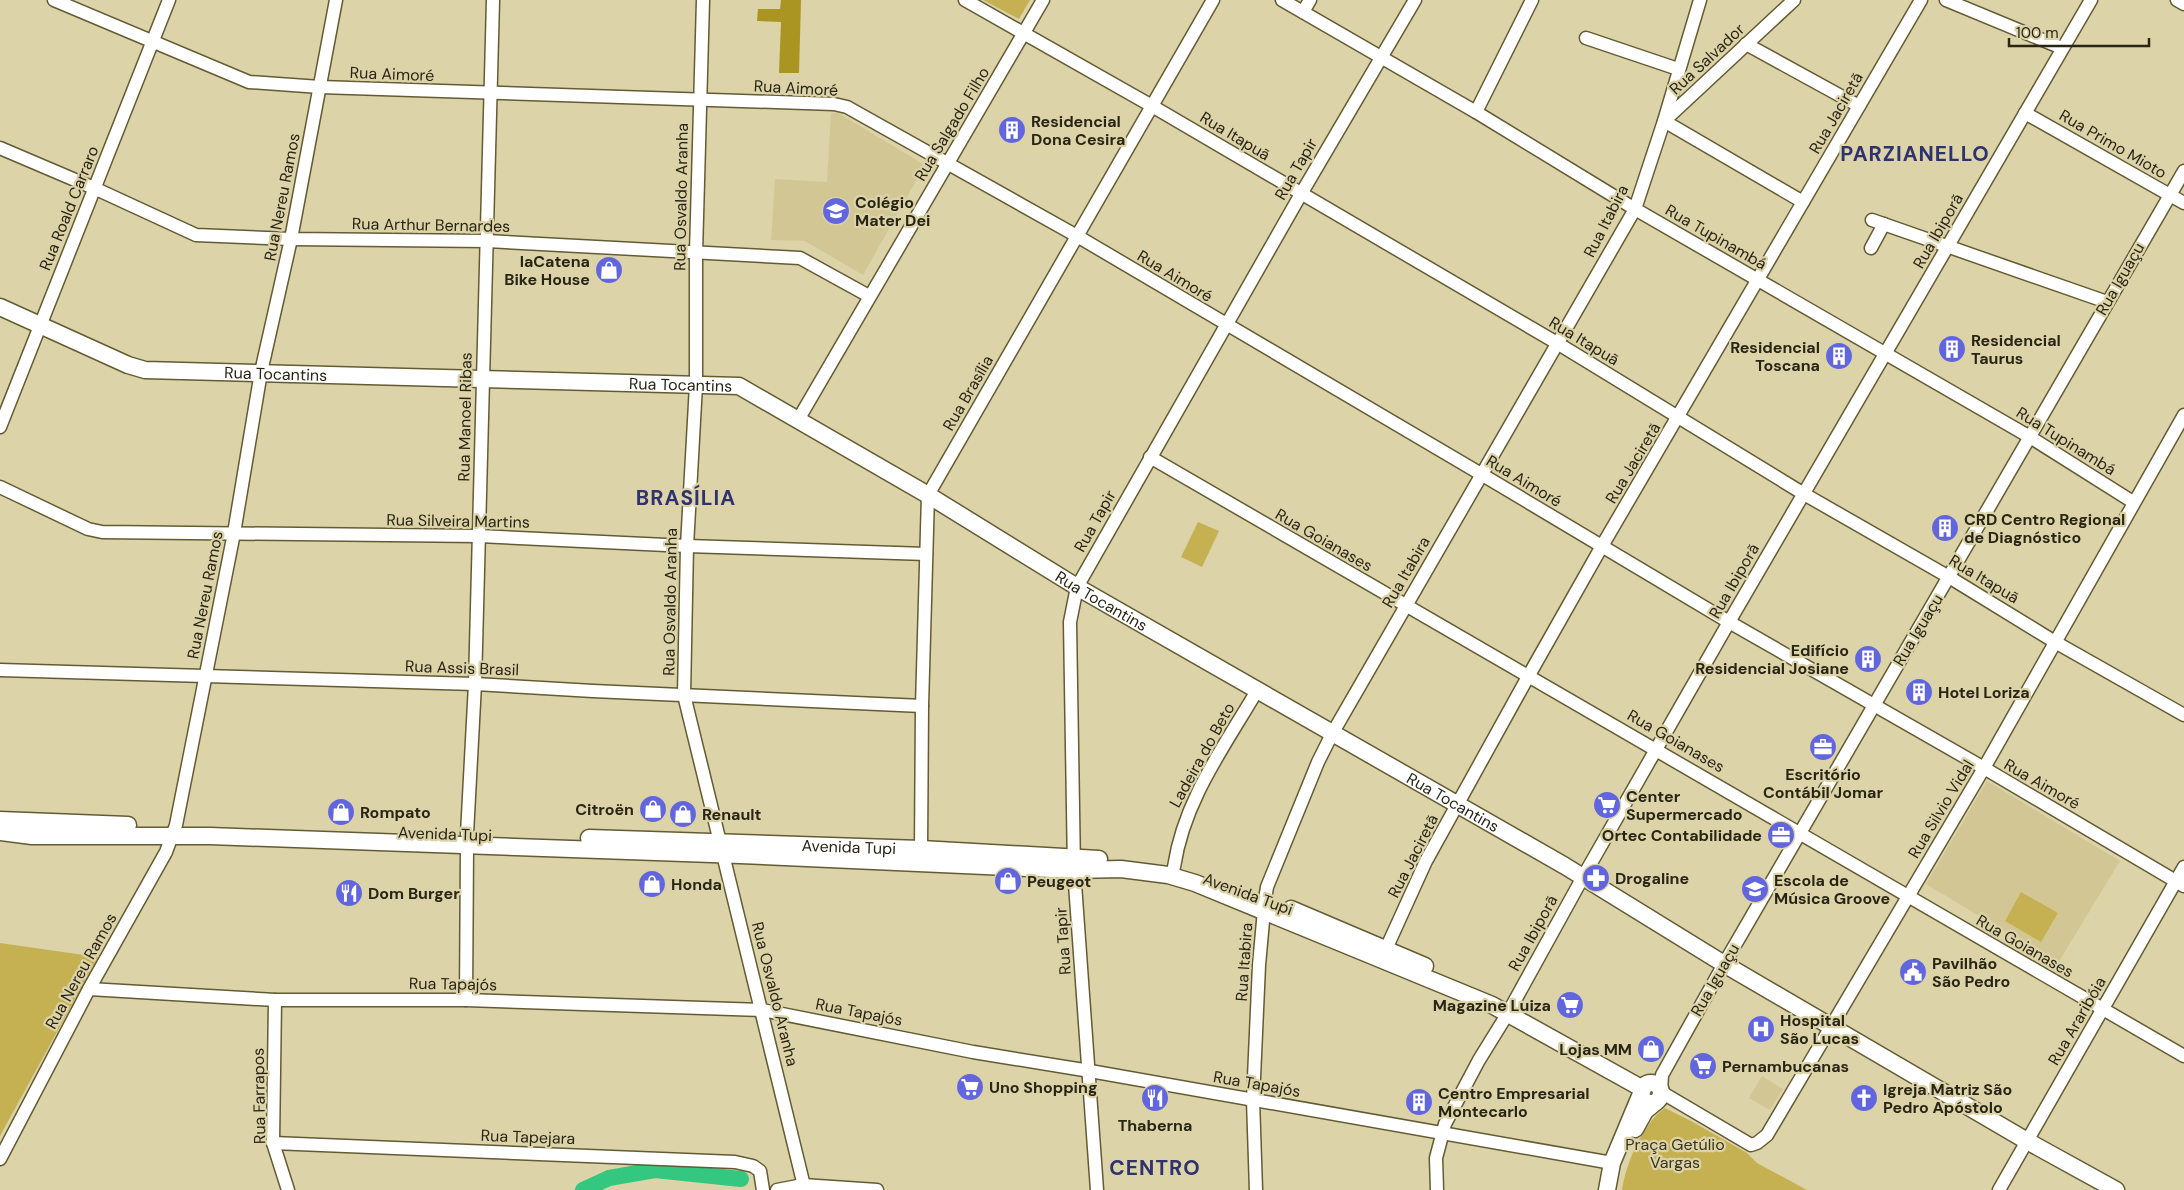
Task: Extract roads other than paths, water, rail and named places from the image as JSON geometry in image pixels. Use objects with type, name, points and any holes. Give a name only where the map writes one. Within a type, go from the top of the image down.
[{"type":"main road","name":"Rua Tocantins","points":[[0,307],[128,365],[145,370],[739,386],[928,495],[1076,587],[1258,689],[1332,734],[1583,877],[1724,964],[2027,1141],[2116,1190]]},
{"type":"main road","name":"Avenida Tupi","points":[[0,820],[174,831],[721,849],[1075,864],[1134,861],[1174,867],[1511,1008]]},
{"type":"main road","name":"Avenida Tupi","points":[[0,832],[32,836],[174,831]]},
{"type":"main road","name":"Avenida Tupi","points":[[721,849],[921,849],[1168,875],[1264,905],[1386,949],[1511,1008],[1652,1092]]},
{"type":"main road","name":"Rua Iguaçu","points":[[1607,1190],[1612,1163],[1652,1092]]},
{"type":"main road","name":"Rua Iguaçu","points":[[1616,1190],[1617,1174],[1652,1092]]},
{"type":"street","name":"Rua Aimoré","points":[[54,0],[249,82],[490,94],[834,104],[847,107],[1077,236],[1728,622],[1984,768],[2180,883]]},
{"type":"street","name":"Rua Roald Carraro","points":[[0,428],[168,0]]},
{"type":"street","name":"Rua Nereu Ramos","points":[[0,1159],[174,831],[234,533],[261,372],[291,239],[336,0]]},
{"type":"street","name":"Rua Manoel Ribas","points":[[466,1000],[467,840],[475,684],[493,0]]},
{"type":"street","name":"Rua Osvaldo Aranha","points":[[703,0],[696,253],[696,385],[687,546],[684,695],[804,1187]]},
{"type":"street","name":"Rua Itapuã","points":[[965,0],[1025,32],[1557,343],[1804,494],[1949,577],[2055,642],[2184,714]]},
{"type":"street","name":"Rua Salgado Filho","points":[[798,420],[1043,0]]},
{"type":"street","name":"Rua Brasília","points":[[921,849],[922,706],[928,495],[1213,0]]},
{"type":"street","name":"Rua Tupinambá","points":[[1282,0],[1476,112],[1634,209],[2030,437],[2133,502]]},
{"type":"street","points":[[1303,12],[1310,0]]},
{"type":"street","name":"Rua Tapir","points":[[1097,1190],[1075,864],[1070,622],[1076,587],[1301,194],[1415,0]]},
{"type":"street","points":[[1476,112],[1532,0]]},
{"type":"street","name":"Rua Itabira","points":[[1256,1190],[1253,1100],[1264,905],[1267,887],[1318,762],[1332,734],[1634,209],[1664,121],[1700,0]]},
{"type":"street","name":"Rua Salvador","points":[[1664,121],[1794,0]]},
{"type":"street","name":"Rua Jaciretã","points":[[1386,949],[1426,862],[1529,675],[1920,0]]},
{"type":"street","points":[[1946,0],[2062,48]]},
{"type":"street","name":"Rua Ibiporã","points":[[1437,1190],[1436,1158],[1443,1132],[1479,1060],[1511,1008],[1728,622],[2091,0]]},
{"type":"street","points":[[2177,0],[2184,4]]},
{"type":"street","points":[[1586,38],[1678,69]]},
{"type":"street","points":[[1746,44],[1859,106]]},
{"type":"street","name":"Rua Primo Mioto","points":[[2025,113],[2184,204]]},
{"type":"street","points":[[1664,121],[1803,202]]},
{"type":"street","name":"Rua Arthur Bernardes","points":[[0,148],[94,188],[196,235],[291,239],[487,241],[800,258],[869,296]]},
{"type":"street","name":"Rua Iguaçu","points":[[1652,1092],[1873,705],[2184,171]]},
{"type":"street","points":[[1872,220],[2106,302]]},
{"type":"street","points":[[1871,248],[1884,224]]},
{"type":"street","name":"Rua Silvio Vidal","points":[[1652,1092],[1751,1145],[1767,1136],[1984,768],[2184,415]]},
{"type":"street","name":"Rua Goianases","points":[[1150,457],[2184,1056]]},
{"type":"street","name":"Rua Silveira Martins","points":[[0,487],[88,529],[102,532],[479,536],[687,546],[926,554]]},
{"type":"street","name":"Rua Assis Brasil","points":[[0,670],[475,684],[922,706]]},
{"type":"street","name":"Ladeira do Beto","points":[[1174,867],[1177,845],[1192,801],[1258,689]]},
{"type":"street","name":"Rua Araribóia","points":[[1999,1190],[2102,1010],[2180,883],[2184,868]]},
{"type":"street","name":"Rua Tapajós","points":[[89,989],[275,1000],[466,1000],[762,1010],[973,1052],[1443,1132],[1612,1163]]},
{"type":"street","name":"Rua Farrapos","points":[[275,1000],[273,1143],[288,1190]]},
{"type":"street","name":"Rua Tapejara","points":[[273,1143],[735,1162],[753,1166],[760,1171],[764,1190]]},
{"type":"street","points":[[777,1190],[804,1187],[877,1190]]},
{"type":"waterway","points":[[583,1190],[609,1178],[655,1170],[741,1179]]},
{"type":"place","name":"Residencial Dona Cesira","points":[[1012,130]]},
{"type":"place","name":"Colégio Mater Dei","points":[[836,211]]},
{"type":"place","name":"laCatena Bike House","points":[[609,270]]},
{"type":"place","name":"Residencial Taurus","points":[[1952,349]]},
{"type":"place","name":"Residencial Toscana","points":[[1839,356]]},
{"type":"place","name":"CRD Centro Regional de Diagnóstico","points":[[1945,528]]},
{"type":"place","name":"Edifício Residencial Josiane","points":[[1868,659]]},
{"type":"place","name":"Hotel Loriza","points":[[1919,692]]},
{"type":"place","name":"Escritório Contábil Jomar","points":[[1823,747]]},
{"type":"place","name":"Center Supermercado","points":[[1607,805]]},
{"type":"place","name":"Citroën","points":[[653,809]]},
{"type":"place","name":"Rompato","points":[[341,812]]},
{"type":"place","name":"Renault","points":[[683,814]]},
{"type":"place","name":"Ortec Contabilidade","points":[[1781,835]]},
{"type":"place","name":"Drogaline","points":[[1596,878]]},
{"type":"place","name":"Peugeot","points":[[1008,881]]},
{"type":"place","name":"Honda","points":[[652,884]]},
{"type":"place","name":"Escola de Música Groove","points":[[1755,889]]},
{"type":"place","name":"Dom Burger","points":[[349,893]]},
{"type":"place","name":"Pavilhão São Pedro","points":[[1913,972]]},
{"type":"place","name":"Magazine Luiza","points":[[1570,1005]]},
{"type":"place","name":"Hospital São Lucas","points":[[1761,1029]]},
{"type":"place","name":"Lojas MM","points":[[1651,1049]]},
{"type":"place","name":"Pernambucanas","points":[[1703,1066]]},
{"type":"place","name":"Uno Shopping","points":[[970,1087]]},
{"type":"place","name":"Thaberna","points":[[1155,1098]]},
{"type":"place","name":"Igreja Matriz São Pedro Apóstolo","points":[[1864,1098]]},
{"type":"place","name":"Centro Empresarial Montecarlo","points":[[1419,1102]]},
{"type":"district","name":"PARZIANELLO","points":[[1915,154]]},
{"type":"district","name":"BRASÍLIA","points":[[686,498]]},
{"type":"district","name":"CENTRO","points":[[1155,1168]]},
{"type":"park label","name":"Praça Getúlio Vargas","points":[[1675,1153]]}]
